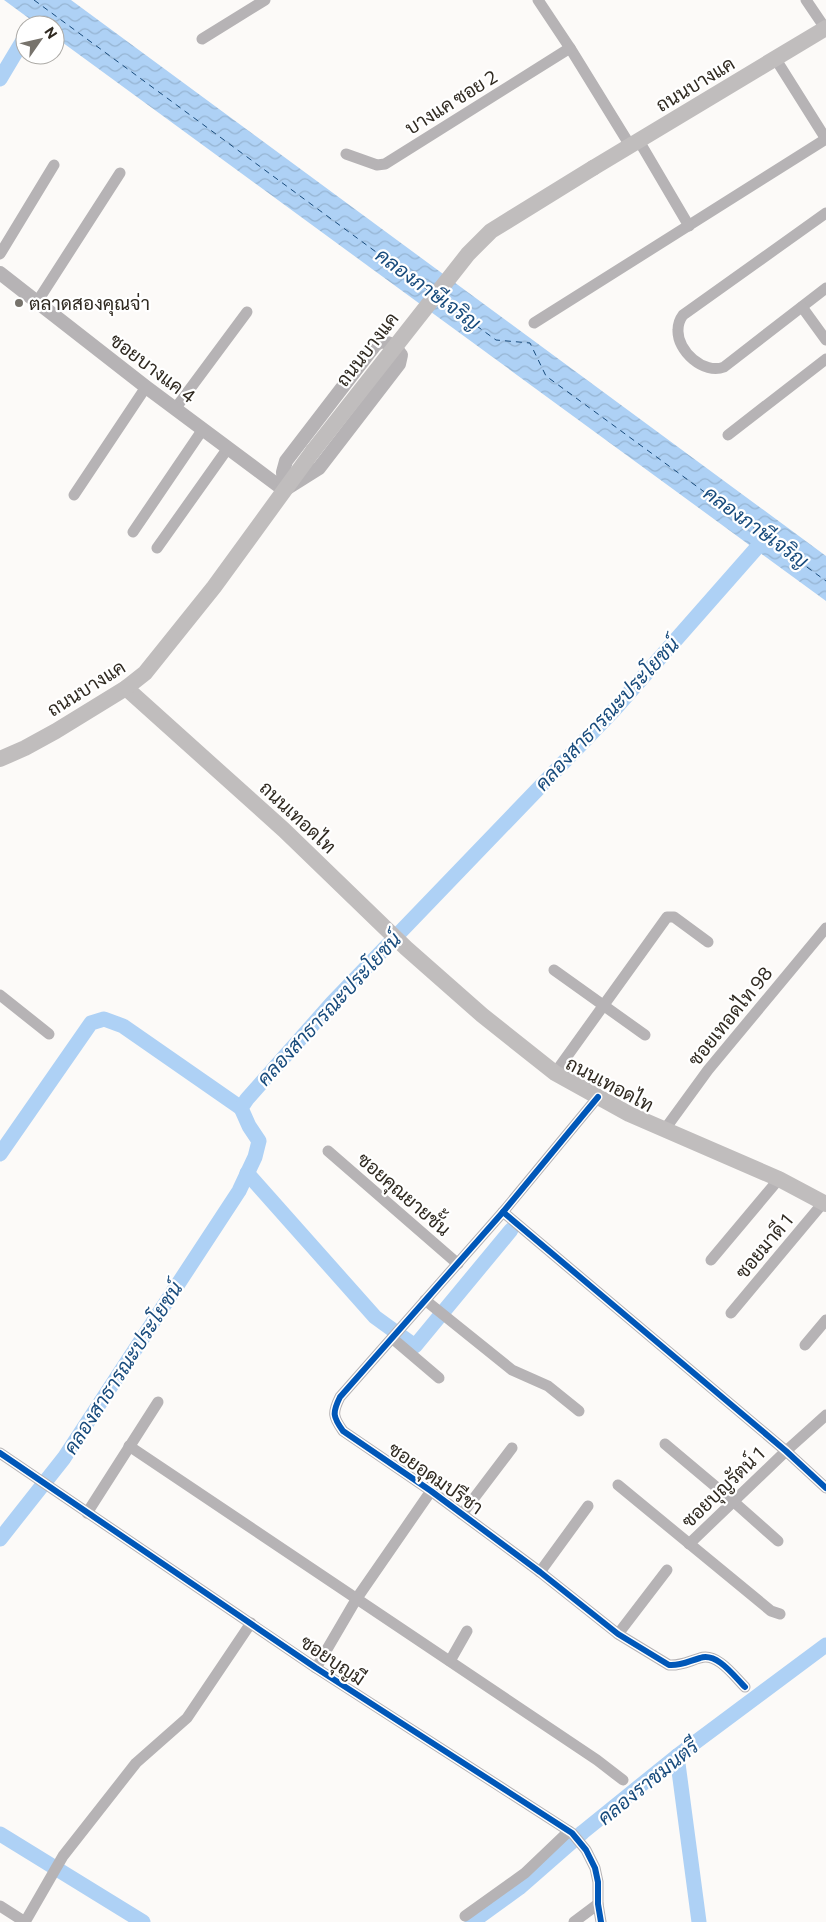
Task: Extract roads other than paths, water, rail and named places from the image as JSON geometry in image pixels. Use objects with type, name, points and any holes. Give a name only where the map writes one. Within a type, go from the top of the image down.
[{"type":"main road","name":"ถนนบางแค","points":[[0,759],[56,731],[126,688],[145,673],[168,646],[313,451],[468,254],[492,231],[826,28]]},
{"type":"main road","name":"ถนนเทอดไท","points":[[126,688],[284,830],[406,948],[482,1015],[555,1073],[629,1114],[779,1179],[825,1203]]},
{"type":"street","points":[[202,39],[266,0]]},
{"type":"street","points":[[538,0],[689,226]]},
{"type":"street","points":[[806,0],[826,28]]},
{"type":"street","name":"บางแค ซอย 2","points":[[346,154],[378,165],[385,164],[570,48]]},
{"type":"street","points":[[534,323],[826,139],[775,58]]},
{"type":"street","points":[[0,254],[54,164]]},
{"type":"street","points":[[37,302],[120,174]]},
{"type":"street","points":[[826,213],[683,315],[677,331],[683,345],[693,358],[706,367],[718,370],[826,288]]},
{"type":"street","name":"ซอยบางแค 4","points":[[0,273],[146,387],[284,490]]},
{"type":"street","points":[[802,307],[826,340]]},
{"type":"street","points":[[175,409],[247,312]]},
{"type":"street","points":[[381,341],[388,342],[398,350],[401,356],[399,364],[318,468],[284,490],[283,472],[286,461],[375,345],[381,341]]},
{"type":"street","points":[[728,434],[826,359]]},
{"type":"street","points":[[74,495],[146,387]]},
{"type":"street","points":[[133,532],[203,430]]},
{"type":"street","points":[[157,548],[228,448]]},
{"type":"street","points":[[555,1073],[667,917],[674,917],[708,942]]},
{"type":"street","name":"ซอยเทอดไท 98","points":[[665,1129],[708,1070],[826,928]]},
{"type":"street","points":[[554,970],[645,1035]]},
{"type":"street","points":[[0,995],[50,1034]]},
{"type":"street","name":"ซอยอุดมปรีชา","points":[[598,1097],[504,1212],[340,1397],[334,1408],[334,1418],[343,1431],[431,1491],[540,1572],[618,1634],[670,1665],[679,1666],[703,1656],[709,1656],[720,1662],[745,1687]]},
{"type":"street","name":"ซอยคุณยายชั้น","points":[[328,1151],[458,1264]]},
{"type":"street","points":[[711,1260],[779,1179]]},
{"type":"street","name":"ซอยมาดี 1","points":[[732,1313],[825,1203]]},
{"type":"street","points":[[504,1212],[786,1451],[826,1488]]},
{"type":"street","points":[[425,1300],[512,1370],[548,1386],[579,1412]]},
{"type":"street","points":[[805,1345],[826,1320]]},
{"type":"street","points":[[392,1338],[439,1378]]},
{"type":"street","points":[[87,1514],[158,1402]]},
{"type":"street","name":"ซอยบุญรัตน์ 1","points":[[689,1544],[826,1415]]},
{"type":"street","points":[[665,1444],[778,1541]]},
{"type":"street","points":[[129,1446],[597,1760],[623,1780]]},
{"type":"street","points":[[462,1514],[512,1448]]},
{"type":"street","name":"ซอยบุญมี","points":[[0,1453],[316,1668],[570,1832],[586,1850],[595,1868],[601,1922]]},
{"type":"street","points":[[618,1486],[771,1611],[780,1614]]},
{"type":"street","name":"ซอยอุดมปรีชา","points":[[316,1668],[357,1598],[431,1491]]},
{"type":"street","points":[[540,1572],[588,1506]]},
{"type":"street","points":[[618,1634],[667,1570]]},
{"type":"street","points":[[0,1906],[25,1922],[63,1856],[136,1764],[187,1718],[251,1623]]},
{"type":"street","points":[[450,1661],[467,1631]]},
{"type":"street","points":[[465,1916],[525,1873],[570,1832]]},
{"type":"street","points":[[574,1922],[598,1904]]},
{"type":"water","name":"คลองภาษีเจริญ","points":[[4,0],[71,0],[826,556],[826,601],[65,44],[65,15],[24,15]]},
{"type":"waterway","points":[[0,79],[15,54]]},
{"type":"waterway","name":"คลองสาธารณะประโยชน์","points":[[0,1539],[64,1458],[239,1191],[255,1157],[259,1141],[249,1126],[241,1108],[247,1099],[332,1003],[614,710],[768,535]]},
{"type":"waterway","points":[[0,1154],[91,1023],[104,1019],[123,1026],[241,1108]]},
{"type":"waterway","points":[[247,1173],[375,1317],[415,1346],[511,1230]]},
{"type":"waterway","name":"คลองราชมนตรี","points":[[472,1922],[519,1888],[583,1832],[677,1756],[826,1645]]},
{"type":"waterway","points":[[677,1756],[699,1922]]},
{"type":"waterway","points":[[0,1834],[143,1922]]},
{"type":"place","name":"ตลาดสองคุณจ่า","points":[[19,303]]}]
